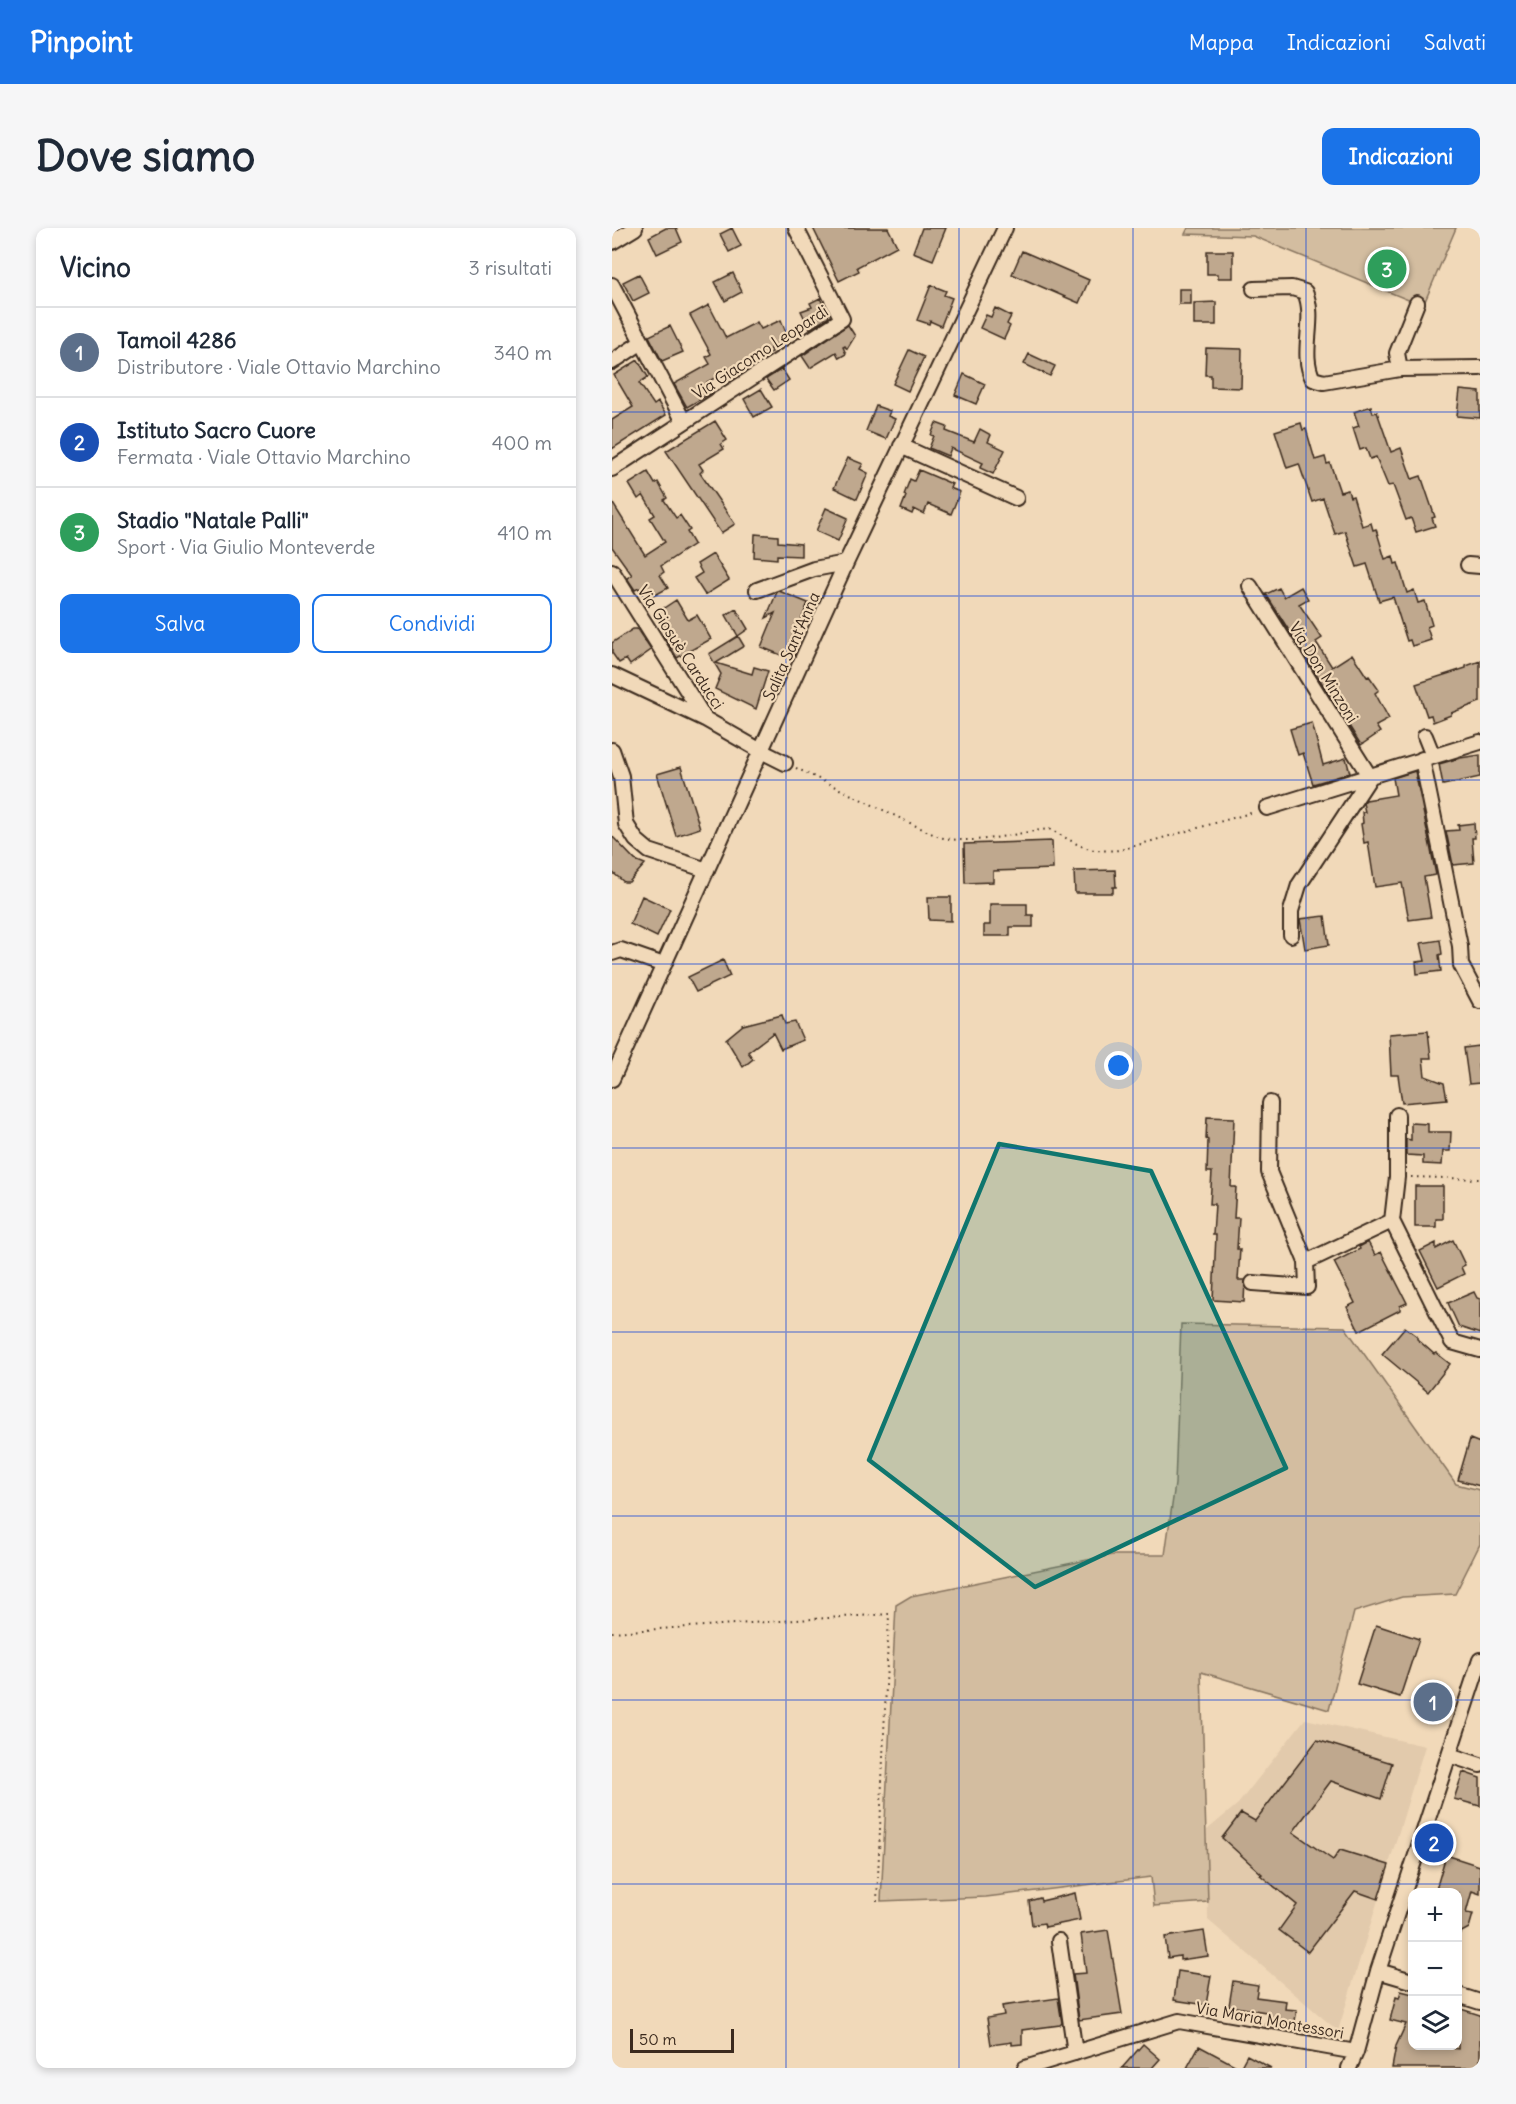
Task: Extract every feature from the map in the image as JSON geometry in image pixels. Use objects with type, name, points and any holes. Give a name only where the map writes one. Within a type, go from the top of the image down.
[{"type":"street","points":[[612,242],[635,228]]},
{"type":"street","name":"Via Giacomo Leopardi","points":[[612,469],[842,320],[796,228]]},
{"type":"street","name":"Salita Sant'Anna","points":[[612,1079],[846,563],[1005,228]]},
{"type":"street","points":[[612,285],[684,422]]},
{"type":"street","points":[[1254,289],[1292,288],[1305,292],[1310,304],[1307,368],[1312,379],[1324,382],[1400,369],[1480,368]]},
{"type":"street","points":[[1400,369],[1397,353],[1417,303]]},
{"type":"street","points":[[612,362],[642,342]]},
{"type":"street","points":[[901,446],[1016,498]]},
{"type":"street","points":[[757,590],[814,569],[846,563]]},
{"type":"street","name":"Via Giosuè Carducci","points":[[612,570],[705,719],[785,763]]},
{"type":"street","name":"Via Don Minzoni","points":[[1250,586],[1370,777]]},
{"type":"street","points":[[612,675],[705,719]]},
{"type":"street","points":[[1425,736],[1460,946],[1461,966],[1480,1001]]},
{"type":"street","points":[[1267,808],[1480,742]]},
{"type":"street","points":[[612,750],[621,776],[626,824],[636,840],[649,851],[707,870]]},
{"type":"street","points":[[1291,935],[1291,911],[1299,885],[1370,777]]},
{"type":"street","points":[[612,953],[621,950],[664,964]]},
{"type":"street","points":[[1253,1283],[1307,1287],[1306,1262],[1269,1172],[1270,1103]]},
{"type":"street","points":[[1397,1115],[1397,1177],[1392,1221],[1452,1342],[1480,1350]]},
{"type":"street","points":[[1306,1262],[1392,1221]]},
{"type":"street","points":[[1349,2068],[1356,2052],[1378,1971],[1449,1755],[1475,1690],[1480,1660]]},
{"type":"street","points":[[1449,1755],[1480,1765]]},
{"type":"street","points":[[1059,1941],[1075,2053]]},
{"type":"street","points":[[1378,1971],[1408,1980]]},
{"type":"street","points":[[1461,1996],[1480,2002]]},
{"type":"street","name":"Via Maria Montessori","points":[[1025,2068],[1179,2021],[1356,2052]]},
{"type":"path","points":[[785,763],[939,837],[954,841],[976,841],[1049,829],[1087,849],[1098,852],[1120,850],[1267,808]]},
{"type":"path","points":[[1397,1177],[1480,1179]]},
{"type":"path","points":[[612,1632],[889,1614],[877,1901]]},
{"type":"highlighted area","points":[[999,1144],[1151,1171],[1286,1468],[1035,1587],[869,1460]]},
{"type":"shaded area","points":[[1188,228],[1456,228],[1423,306],[1253,236],[1185,234]]},
{"type":"shaded area","points":[[1181,1324],[1345,1327],[1456,1484],[1480,1490],[1480,1544],[1455,1594],[1402,1597],[1354,1612],[1329,1710],[1201,1672],[1208,1902],[1154,1906],[1151,1877],[986,1897],[881,1901],[896,1605],[911,1596],[1112,1555],[1165,1555],[1175,1484]]},
{"type":"shaded area","points":[[1305,1719],[1425,1746],[1338,2031],[1208,1920],[1207,1830],[1238,1804]]},
{"type":"building","points":[[666,228],[676,228],[682,242],[657,254],[649,237]]},
{"type":"building","points":[[732,228],[741,246],[729,252],[720,234]]},
{"type":"building","points":[[813,228],[888,228],[897,246],[857,267],[859,271],[839,281]]},
{"type":"building","points":[[922,228],[946,228],[933,260],[913,252]]},
{"type":"building","points":[[1022,251],[1089,280],[1079,303],[1012,274]]},
{"type":"building","points":[[1207,251],[1233,251],[1233,278],[1218,278],[1218,274],[1207,274]]},
{"type":"building","points":[[733,273],[742,292],[725,301],[715,282]]},
{"type":"building","points":[[639,274],[649,293],[633,301],[623,282]]},
{"type":"building","points":[[931,285],[946,291],[944,295],[952,298],[941,326],[930,321],[929,324],[917,320]]},
{"type":"building","points":[[1179,289],[1191,289],[1191,304],[1179,304]]},
{"type":"building","points":[[820,298],[829,317],[810,329],[801,311],[812,307],[810,303]]},
{"type":"building","points":[[1216,302],[1216,325],[1194,325],[1194,303]]},
{"type":"building","points":[[709,305],[726,338],[757,322],[761,329],[781,320],[789,340],[770,348],[772,352],[753,361],[752,358],[707,382],[713,392],[687,407],[674,384],[710,364],[706,357],[711,354],[690,315]]},
{"type":"building","points":[[995,308],[1011,316],[1007,324],[1010,326],[1004,339],[980,328],[986,315],[991,317]]},
{"type":"building","points":[[848,325],[855,336],[847,349],[843,347],[846,354],[839,358],[836,352],[810,368],[802,356]]},
{"type":"building","points":[[670,326],[683,352],[662,361],[649,336]]},
{"type":"building","points":[[1206,348],[1242,349],[1241,388],[1211,387],[1211,375],[1205,375]]},
{"type":"building","points":[[909,350],[924,357],[908,391],[893,384]]},
{"type":"building","points":[[1029,354],[1055,366],[1050,376],[1024,364]]},
{"type":"building","points":[[638,360],[648,377],[639,383],[654,405],[658,402],[666,415],[612,449],[612,420],[633,407],[614,375]]},
{"type":"building","points":[[782,369],[789,380],[774,390],[766,379]]},
{"type":"building","points":[[964,374],[985,384],[976,404],[955,395]]},
{"type":"building","points":[[761,389],[772,407],[754,417],[744,399]]},
{"type":"building","points":[[1460,390],[1480,392],[1480,418],[1457,416]]},
{"type":"building","points":[[876,406],[890,411],[888,416],[895,419],[886,439],[866,431]]},
{"type":"building","points":[[1371,406],[1373,413],[1377,412],[1391,452],[1401,448],[1412,479],[1421,476],[1435,517],[1432,518],[1435,526],[1416,532],[1411,518],[1406,520],[1393,485],[1388,486],[1376,457],[1370,459],[1366,448],[1360,450],[1353,428],[1359,426],[1354,412]]},
{"type":"building","points":[[715,421],[727,440],[721,444],[724,449],[699,464],[703,470],[700,473],[735,524],[721,533],[666,451]]},
{"type":"building","points":[[936,423],[947,427],[946,431],[974,442],[980,429],[991,435],[988,442],[1005,450],[993,474],[980,468],[983,463],[951,448],[948,456],[929,448]]},
{"type":"building","points":[[1301,423],[1303,430],[1306,429],[1315,460],[1325,457],[1327,464],[1330,463],[1340,492],[1348,490],[1350,497],[1353,496],[1362,526],[1371,523],[1373,530],[1376,529],[1385,559],[1393,556],[1395,564],[1398,563],[1407,593],[1414,590],[1418,603],[1425,601],[1432,625],[1427,627],[1431,640],[1412,646],[1410,640],[1407,641],[1393,597],[1379,601],[1367,564],[1357,567],[1345,531],[1335,534],[1323,498],[1312,502],[1299,464],[1287,468],[1275,431]]},
{"type":"building","points":[[848,458],[863,464],[860,469],[868,473],[857,499],[834,488]]},
{"type":"building","points":[[919,470],[952,484],[950,488],[960,492],[951,514],[928,504],[924,514],[914,509],[912,514],[901,509],[910,479],[914,481]]},
{"type":"building","points":[[648,472],[655,484],[658,482],[667,498],[664,500],[676,518],[680,515],[690,530],[687,532],[694,544],[661,566],[664,572],[660,575],[668,588],[646,600],[639,588],[635,590],[627,578],[632,575],[612,547],[612,502],[645,555],[665,542],[650,518],[655,515],[643,495],[638,499],[629,484]]},
{"type":"building","points":[[826,508],[848,518],[838,541],[816,531]]},
{"type":"building","points":[[755,534],[778,536],[778,542],[801,544],[801,556],[777,555],[777,559],[754,557]]},
{"type":"building","points":[[713,554],[729,580],[705,595],[694,578],[702,573],[697,564]]},
{"type":"building","points":[[1301,587],[1308,599],[1299,604],[1322,638],[1316,642],[1332,667],[1352,654],[1367,677],[1369,676],[1379,690],[1375,693],[1389,719],[1376,726],[1380,732],[1361,745],[1266,594],[1279,588],[1284,597]]},
{"type":"building","points":[[779,591],[808,603],[786,657],[761,647],[775,613],[766,618]]},
{"type":"building","points":[[676,600],[688,620],[697,615],[711,639],[677,658],[663,635],[668,633],[655,614]]},
{"type":"building","points":[[736,609],[748,629],[738,636],[726,615]]},
{"type":"building","points":[[633,629],[637,629],[651,650],[630,665],[626,659],[619,663],[612,653],[612,643]]},
{"type":"building","points":[[738,636],[744,646],[716,663],[752,674],[754,667],[768,671],[756,709],[715,689],[721,674],[709,654]]},
{"type":"building","points":[[1480,661],[1480,702],[1433,722],[1431,715],[1427,716],[1416,684],[1466,668]]},
{"type":"building","points":[[1312,723],[1323,765],[1346,758],[1350,773],[1313,784],[1303,753],[1298,755],[1290,729]]},
{"type":"building","points":[[1480,755],[1480,777],[1443,785],[1439,764]]},
{"type":"building","points":[[681,767],[700,828],[676,836],[657,774]]},
{"type":"building","points":[[1415,771],[1436,875],[1424,877],[1431,917],[1409,920],[1402,883],[1375,887],[1368,842],[1364,843],[1361,824],[1363,823],[1362,812],[1365,812],[1363,803],[1366,800],[1396,795],[1393,778]]},
{"type":"building","points":[[1474,823],[1475,838],[1472,838],[1474,863],[1453,865],[1446,831],[1459,830],[1458,825]]},
{"type":"building","points":[[612,836],[635,860],[645,864],[629,882],[624,882],[612,872]]},
{"type":"building","points":[[1052,841],[1053,869],[993,871],[993,882],[965,883],[964,844]]},
{"type":"building","points":[[1115,870],[1116,887],[1113,887],[1113,893],[1075,893],[1074,871]]},
{"type":"building","points":[[642,896],[670,909],[657,937],[630,924]]},
{"type":"building","points":[[928,897],[951,897],[951,921],[929,920]]},
{"type":"building","points":[[990,904],[1027,904],[1027,915],[1033,915],[1033,927],[1010,927],[1010,936],[984,936],[984,925],[990,925]]},
{"type":"building","points":[[1325,916],[1329,945],[1305,949],[1300,919]]},
{"type":"building","points":[[1440,940],[1441,971],[1417,974],[1416,962],[1425,961],[1421,943]]},
{"type":"building","points":[[723,960],[730,976],[696,992],[688,977]]},
{"type":"building","points":[[782,1015],[785,1024],[795,1022],[803,1040],[781,1049],[773,1033],[748,1052],[753,1059],[743,1067],[726,1039],[743,1025]]},
{"type":"building","points":[[1428,1031],[1431,1058],[1423,1058],[1425,1076],[1444,1083],[1447,1099],[1402,1103],[1398,1075],[1391,1075],[1389,1034]]},
{"type":"building","points":[[1479,1046],[1480,1083],[1469,1084],[1464,1048]]},
{"type":"building","points":[[1207,1117],[1234,1118],[1231,1187],[1236,1187],[1234,1218],[1239,1218],[1237,1249],[1240,1249],[1238,1280],[1245,1280],[1244,1302],[1213,1300],[1215,1204],[1210,1204],[1212,1172],[1207,1172]]},
{"type":"building","points":[[1411,1123],[1428,1124],[1428,1132],[1451,1132],[1450,1151],[1443,1151],[1442,1165],[1423,1164],[1423,1156],[1406,1155],[1406,1139],[1411,1140]]},
{"type":"building","points":[[1415,1186],[1443,1186],[1443,1219],[1436,1219],[1436,1227],[1415,1227]]},
{"type":"building","points":[[1453,1240],[1465,1265],[1461,1267],[1464,1274],[1438,1287],[1420,1251],[1436,1243],[1436,1249]]},
{"type":"building","points":[[1368,1242],[1375,1255],[1381,1252],[1407,1303],[1400,1306],[1400,1310],[1359,1331],[1347,1307],[1355,1303],[1334,1262],[1360,1249],[1359,1247]]},
{"type":"building","points":[[1474,1292],[1480,1299],[1480,1334],[1459,1327],[1448,1303]]},
{"type":"building","points":[[1405,1327],[1434,1354],[1436,1353],[1450,1364],[1428,1392],[1382,1354]]},
{"type":"building","points":[[1470,1439],[1480,1443],[1480,1486],[1458,1480]]},
{"type":"building","points":[[1376,1625],[1419,1639],[1400,1697],[1357,1684]]},
{"type":"building","points":[[1428,1692],[1440,1696],[1435,1712],[1423,1708]]},
{"type":"building","points":[[1317,1740],[1392,1763],[1381,1799],[1331,1781],[1293,1832],[1333,1860],[1340,1850],[1389,1865],[1378,1899],[1355,1891],[1308,1952],[1279,1930],[1297,1905],[1260,1875],[1262,1874],[1222,1838],[1241,1813],[1255,1821]]},
{"type":"building","points":[[1463,1772],[1480,1778],[1480,1806],[1454,1799]]},
{"type":"building","points":[[1446,1855],[1480,1866],[1480,1894],[1472,1891],[1466,1913],[1473,1914],[1469,1928],[1462,1932],[1462,1888],[1436,1888]]},
{"type":"building","points":[[1075,1893],[1080,1920],[1045,1927],[1044,1923],[1032,1925],[1029,1901],[1040,1898],[1041,1901]]},
{"type":"building","points":[[1108,1930],[1122,2014],[1079,2020],[1073,1974],[1086,1973],[1081,1934]]},
{"type":"building","points":[[1204,1931],[1208,1956],[1180,1960],[1180,1956],[1168,1958],[1165,1937]]},
{"type":"building","points":[[1178,1971],[1211,1976],[1206,2005],[1174,2000]]},
{"type":"building","points":[[1233,1981],[1258,1985],[1256,1997],[1286,2001],[1285,2009],[1297,2010],[1293,2031],[1266,2026],[1268,2014],[1266,2012],[1229,2006]]},
{"type":"building","points":[[1401,1991],[1408,1993],[1408,2050],[1462,2050],[1462,2009],[1480,2015],[1480,2068],[1392,2068],[1396,2046],[1406,2024],[1390,2020],[1396,1997],[1399,1998]]},
{"type":"building","points":[[1058,1998],[1062,2023],[1060,2025],[1022,2030],[1022,2044],[1012,2045],[1012,2042],[991,2045],[987,2018],[1004,2015],[1002,2006]]},
{"type":"building","points":[[1143,2044],[1160,2059],[1152,2068],[1122,2068]]},
{"type":"building","points":[[1199,2046],[1240,2068],[1187,2068]]},
{"type":"building","points":[[1247,2055],[1271,2068],[1240,2068]]},
{"type":"place","name":"Stadio \"Natale Palli\"","points":[[1387,269]]},
{"type":"place","name":"Tamoil 4286","points":[[1433,1702]]},
{"type":"place","name":"Istituto Sacro Cuore","points":[[1434,1843]]}]
